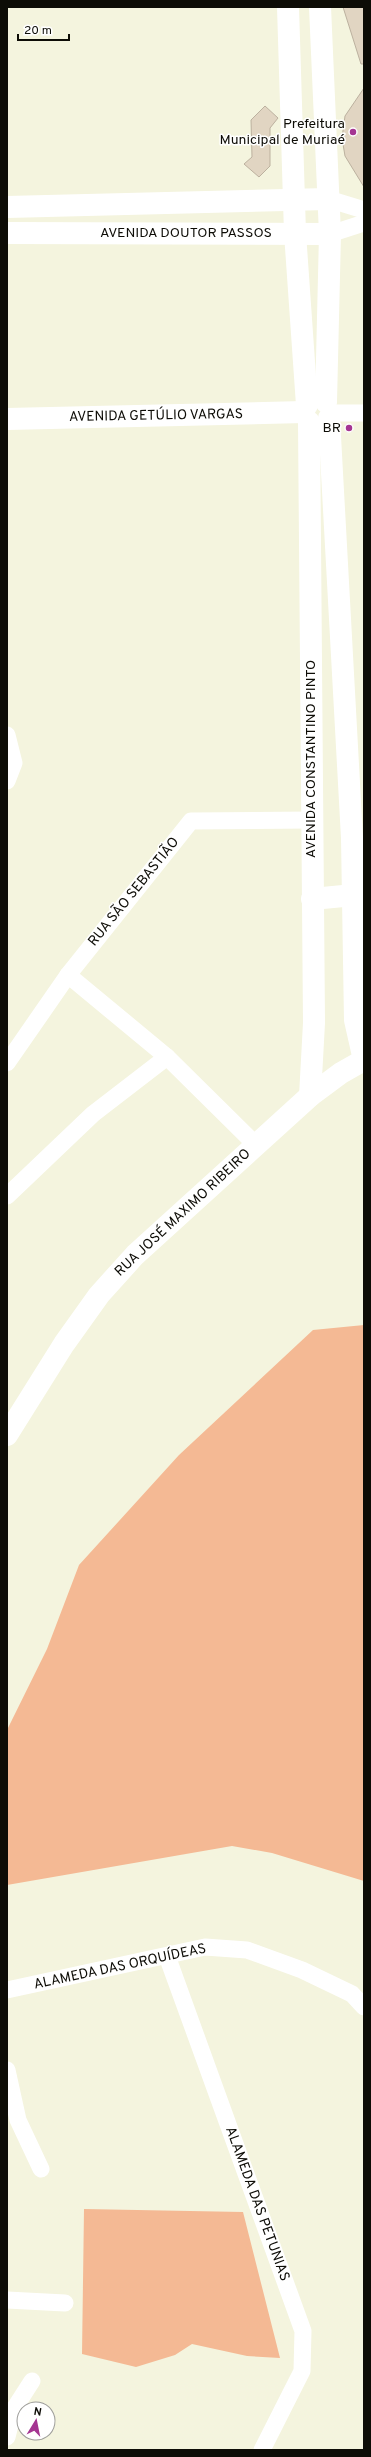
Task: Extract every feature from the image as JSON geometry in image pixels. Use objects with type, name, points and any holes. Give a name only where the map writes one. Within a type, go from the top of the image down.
[{"type":"street","name":"AVENIDA CONSTANTINO PINTO","points":[[288,7],[295,233],[318,412],[330,448],[354,896],[355,1020],[364,1060]]},
{"type":"street","name":"AVENIDA CONSTANTINO PINTO","points":[[310,1096],[314,1024],[309,450],[318,412],[330,234],[320,7]]},
{"type":"street","name":"AVENIDA DOUTOR PASSOS","points":[[7,207],[328,199],[364,210]]},
{"type":"street","name":"AVENIDA DOUTOR PASSOS","points":[[7,233],[330,234],[364,223]]},
{"type":"street","points":[[318,412],[364,413]]},
{"type":"street","name":"AVENIDA GETÚLIO VARGAS","points":[[7,419],[318,412]]},
{"type":"street","points":[[309,450],[314,444],[319,442],[325,443],[330,448]]},
{"type":"street","points":[[7,735],[14,763],[7,781]]},
{"type":"street","name":"RUA SÃO SEBASTIÃO","points":[[7,1063],[68,975],[191,821],[312,820]]},
{"type":"street","points":[[312,899],[354,896]]},
{"type":"street","points":[[68,975],[167,1058],[256,1145]]},
{"type":"street","points":[[7,1196],[93,1114],[167,1058]]},
{"type":"street","name":"RUA JOSÉ MAXIMO RIBEIRO","points":[[7,1435],[64,1344],[99,1295],[135,1255],[310,1096],[341,1073],[364,1060]]},
{"type":"street","name":"ALAMEDA DAS ORQUÍDEAS","points":[[7,1990],[205,1947],[247,1950],[302,1970],[352,1994],[364,2007]]},
{"type":"street","name":"ALAMEDA DAS PETUNIAS","points":[[166,1956],[303,2331],[302,2371],[262,2450]]},
{"type":"street","points":[[7,2070],[18,2120],[41,2169]]},
{"type":"street","points":[[7,2300],[65,2303]]},
{"type":"street","points":[[7,2437],[14,2409],[32,2382]]},
{"type":"shaded area","points":[[364,1325],[364,1881],[272,1853],[232,1846],[7,1885],[7,1730],[47,1649],[79,1565],[179,1455],[313,1330]]},
{"type":"shaded area","points":[[84,2209],[243,2212],[280,2358],[247,2356],[192,2344],[175,2355],[136,2367],[82,2354]]},
{"type":"building","points":[[343,7],[364,7],[364,64],[361,64]]},
{"type":"building","name":"Prefeitura Municipal de Muriaé","points":[[364,88],[364,187],[345,156],[342,138],[345,116]]},
{"type":"building","points":[[265,106],[278,118],[270,128],[270,166],[259,177],[244,164],[252,157],[251,120]]},
{"type":"place","name":"Prefeitura Municipal de Muriaé","points":[[353,132]]},
{"type":"place","name":"BR","points":[[349,428]]}]
